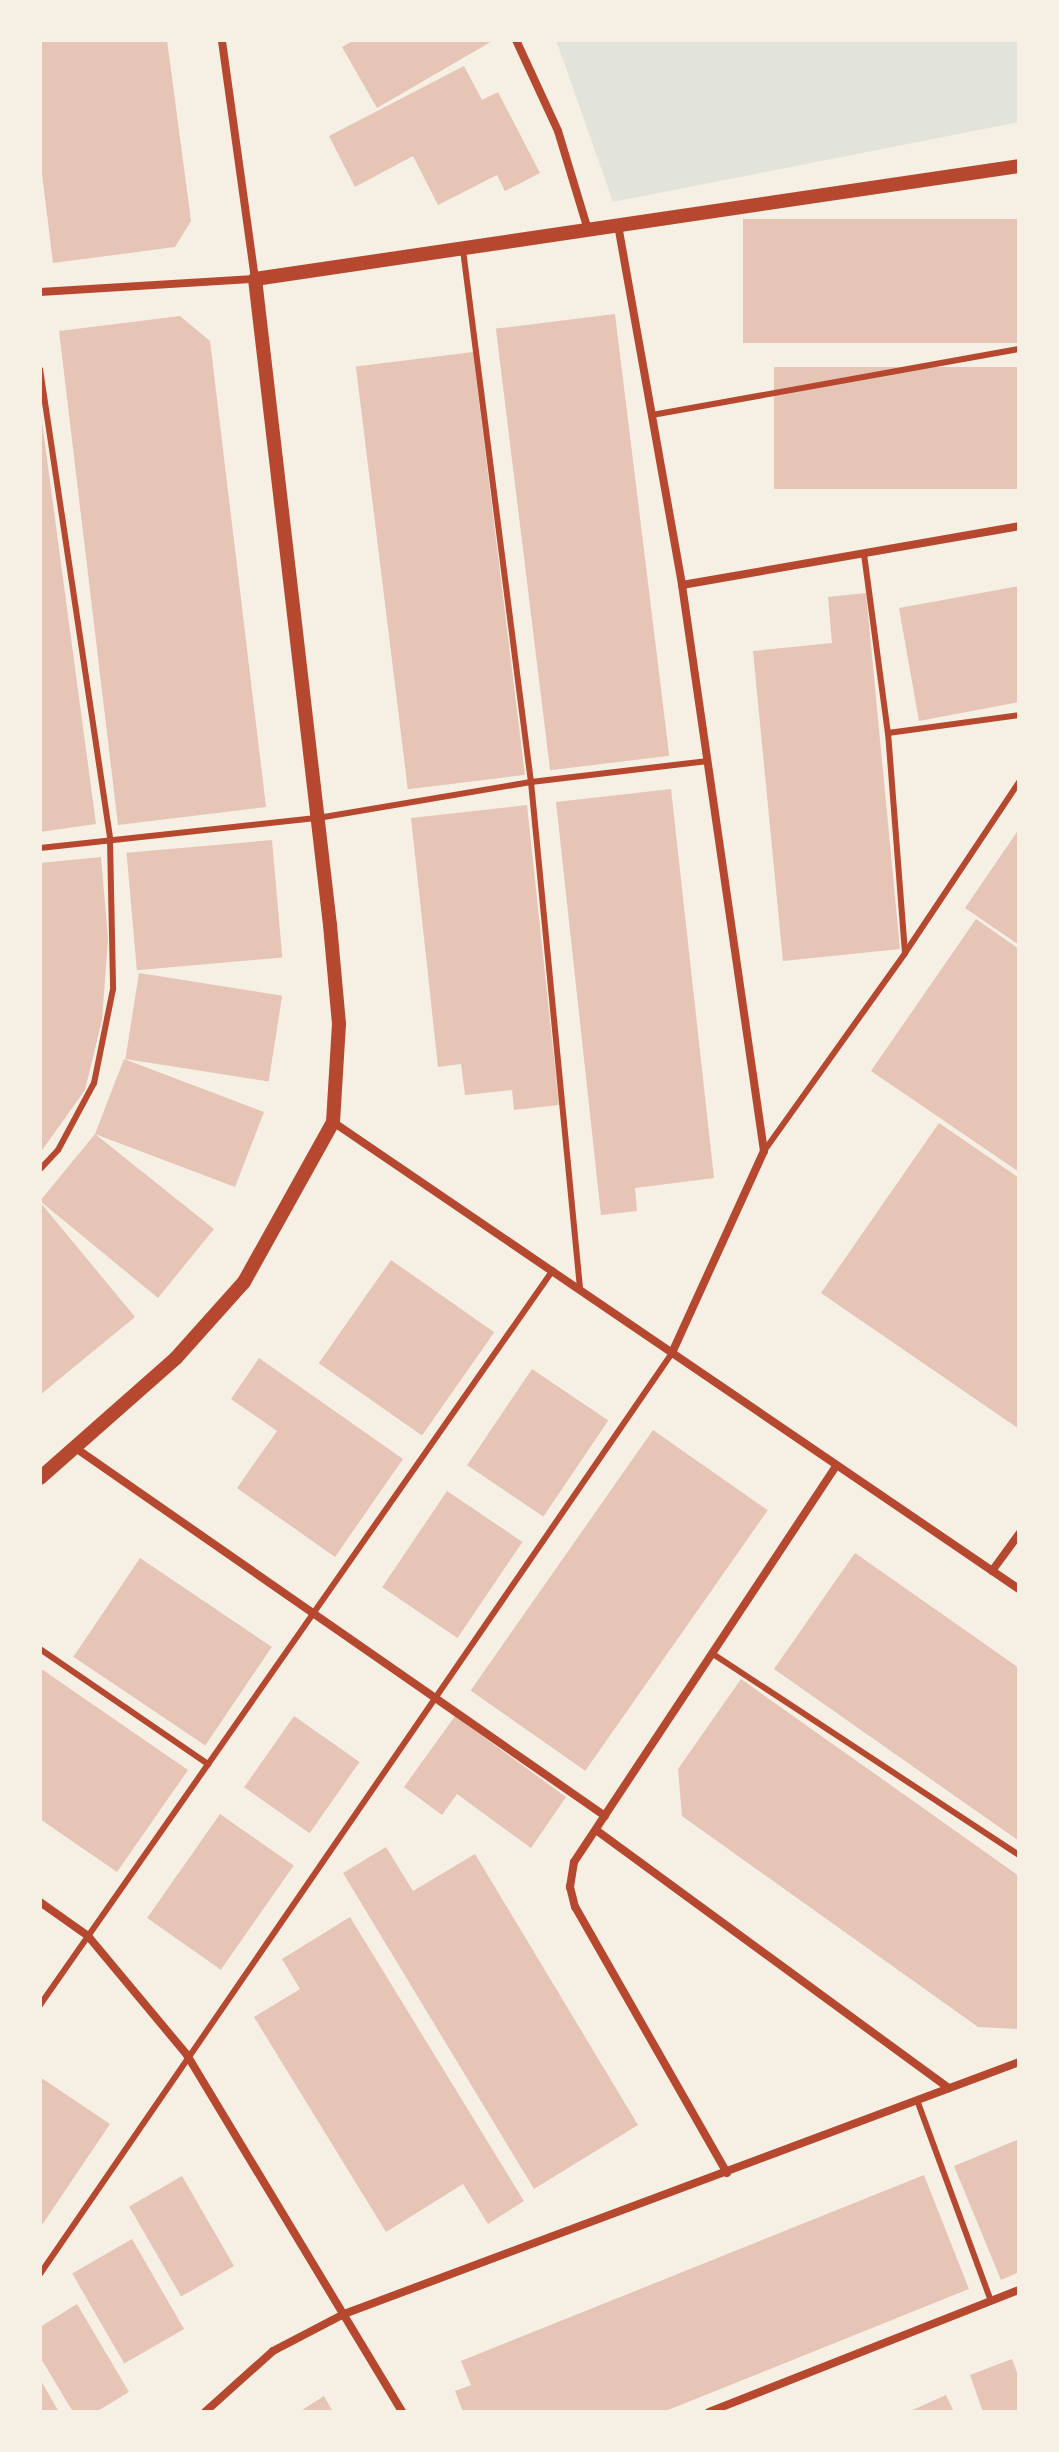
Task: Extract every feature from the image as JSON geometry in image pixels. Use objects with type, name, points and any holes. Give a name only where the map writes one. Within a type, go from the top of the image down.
[{"type":"street","points":[[40,1478],[77,1449],[176,1358],[244,1282],[295,1199],[333,1122],[339,1024],[318,818],[255,279],[222,40]]},
{"type":"street","points":[[516,40],[558,131],[588,230]]},
{"type":"street","points":[[40,292],[255,279],[1019,166]]},
{"type":"street","points":[[617,224],[682,585],[764,1151],[672,1353]]},
{"type":"street","points":[[682,585],[1019,526]]},
{"type":"street","points":[[333,1122],[1019,1589]]},
{"type":"street","points":[[77,1449],[605,1816]]},
{"type":"street","points":[[727,2173],[575,1907],[570,1887],[574,1862],[836,1466]]},
{"type":"street","points":[[992,1571],[1019,1534]]},
{"type":"street","points":[[596,1830],[949,2088]]},
{"type":"street","points":[[40,1902],[88,1936],[187,2055],[402,2412]]},
{"type":"street","points":[[205,2412],[273,2351],[344,2314],[1019,2062]]},
{"type":"street","points":[[709,2412],[1019,2290]]},
{"type":"lane","points":[[462,248],[531,782],[580,1288]]},
{"type":"lane","points":[[652,415],[1019,349]]},
{"type":"lane","points":[[40,369],[110,840],[113,989],[107,1036],[94,1083],[58,1150],[40,1169]]},
{"type":"lane","points":[[864,554],[888,733],[905,953]]},
{"type":"lane","points":[[888,733],[1019,715]]},
{"type":"lane","points":[[40,848],[318,818],[531,782],[706,761]]},
{"type":"lane","points":[[764,1151],[905,953],[1019,782]]},
{"type":"lane","points":[[40,2005],[553,1270]]},
{"type":"lane","points":[[40,2274],[187,2055],[672,1353]]},
{"type":"lane","points":[[40,1649],[208,1764]]},
{"type":"lane","points":[[713,1654],[1019,1855]]},
{"type":"lane","points":[[917,2100],[991,2301]]},
{"type":"shaded area","points":[[556,40],[1019,40],[1019,122],[613,202]]},
{"type":"building","points":[[40,40],[167,40],[191,221],[175,247],[53,263],[40,158]]},
{"type":"building","points":[[354,40],[494,40],[377,108],[342,47]]},
{"type":"building","points":[[464,66],[482,100],[498,92],[540,173],[505,191],[497,175],[438,205],[413,156],[355,187],[329,136]]},
{"type":"building","points":[[743,219],[1019,219],[1019,343],[743,343]]},
{"type":"building","points":[[615,314],[669,756],[550,770],[496,329]]},
{"type":"building","points":[[180,316],[210,341],[266,807],[118,825],[59,331]]},
{"type":"building","points":[[473,352],[525,775],[408,789],[356,366]]},
{"type":"building","points":[[774,367],[1019,367],[1019,489],[774,489]]},
{"type":"building","points":[[40,423],[96,824],[40,832]]},
{"type":"building","points":[[1019,586],[1019,702],[919,721],[899,608]]},
{"type":"building","points":[[866,593],[900,949],[783,961],[753,651],[832,643],[828,597]]},
{"type":"building","points":[[671,789],[714,1178],[635,1188],[637,1211],[601,1215],[556,802]]},
{"type":"building","points":[[527,805],[559,1105],[514,1110],[512,1090],[465,1095],[461,1064],[438,1067],[411,818]]},
{"type":"building","points":[[1019,829],[1019,945],[965,908]]},
{"type":"building","points":[[272,840],[282,958],[137,970],[127,853]]},
{"type":"building","points":[[101,857],[108,939],[102,1020],[85,1090],[40,1153],[40,863]]},
{"type":"building","points":[[976,919],[1019,949],[1019,1172],[871,1071]]},
{"type":"building","points":[[139,973],[282,996],[269,1082],[125,1059]]},
{"type":"building","points":[[124,1059],[264,1112],[235,1187],[95,1134]]},
{"type":"building","points":[[939,1123],[1019,1178],[1019,1429],[821,1293]]},
{"type":"building","points":[[95,1134],[214,1229],[158,1298],[40,1201]]},
{"type":"building","points":[[40,1202],[135,1317],[40,1395]]},
{"type":"building","points":[[391,1260],[494,1332],[422,1435],[319,1363]]},
{"type":"building","points":[[259,1358],[403,1459],[335,1557],[237,1488],[277,1431],[231,1399]]},
{"type":"building","points":[[532,1369],[608,1420],[543,1517],[467,1465]]},
{"type":"building","points":[[653,1430],[768,1510],[585,1771],[471,1690]]},
{"type":"building","points":[[447,1491],[522,1542],[458,1638],[382,1587]]},
{"type":"building","points":[[855,1553],[1019,1668],[1019,1841],[774,1669]]},
{"type":"building","points":[[140,1558],[272,1647],[205,1746],[73,1657]]},
{"type":"building","points":[[40,1668],[188,1770],[117,1872],[40,1819]]},
{"type":"building","points":[[741,1679],[1019,1876],[1019,2029],[978,2027],[682,1816],[678,1769]]},
{"type":"building","points":[[294,1716],[360,1762],[310,1833],[244,1787]]},
{"type":"building","points":[[455,1716],[566,1797],[531,1848],[457,1794],[442,1815],[404,1787]]},
{"type":"building","points":[[220,1814],[294,1866],[221,1970],[147,1918]]},
{"type":"building","points":[[386,1847],[413,1891],[475,1854],[638,2125],[534,2189],[343,1873]]},
{"type":"building","points":[[350,1917],[524,2201],[488,2224],[463,2184],[386,2232],[254,2017],[300,1989],[282,1959]]},
{"type":"building","points":[[40,2077],[110,2124],[40,2228]]},
{"type":"building","points":[[1019,2139],[1019,2272],[1001,2280],[954,2166]]},
{"type":"building","points":[[924,2175],[969,2289],[663,2412],[463,2412],[455,2391],[471,2385],[461,2361]]},
{"type":"building","points":[[182,2176],[234,2266],[181,2297],[129,2206]]},
{"type":"building","points":[[132,2239],[184,2329],[124,2364],[72,2274]]},
{"type":"building","points":[[77,2304],[129,2392],[96,2412],[73,2412],[40,2357],[40,2327]]},
{"type":"building","points":[[1012,2359],[1019,2378],[1019,2412],[983,2412],[970,2375]]},
{"type":"building","points":[[40,2379],[59,2412],[40,2412]]},
{"type":"building","points":[[946,2395],[954,2412],[908,2412]]},
{"type":"building","points":[[324,2396],[333,2412],[299,2412]]}]
